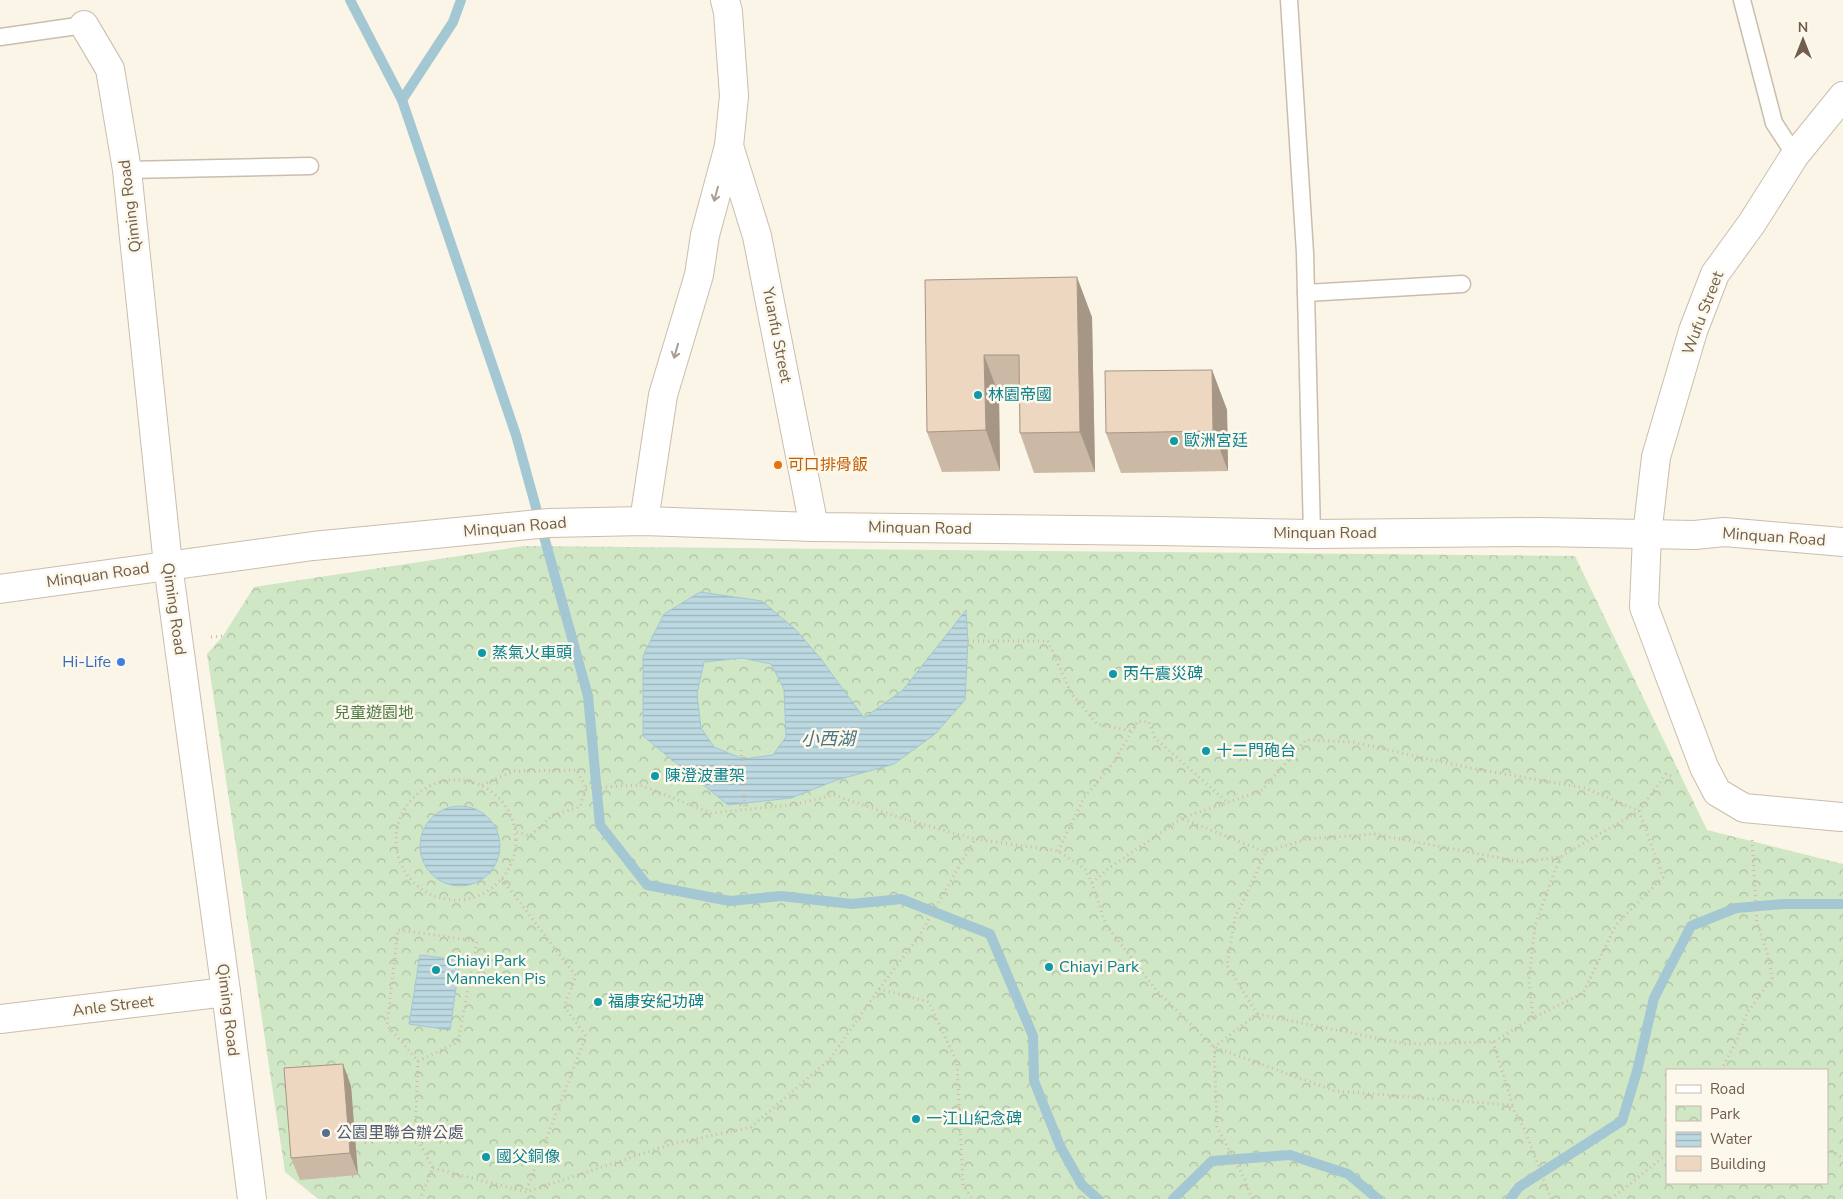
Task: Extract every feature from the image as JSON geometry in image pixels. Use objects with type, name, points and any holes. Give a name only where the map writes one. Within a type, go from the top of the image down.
[{"type":"street","name":"Yuanfu Street","points":[[644,521],[663,395],[699,275],[705,234],[729,146],[734,96],[729,4]]},
{"type":"street","name":"Qiming Road","points":[[84,25],[110,69],[127,170],[168,565],[252,1199]]},
{"type":"street","name":"Wufu Street","points":[[1744,808],[1717,792],[1704,767],[1644,607],[1647,535],[1656,457],[1693,331],[1715,274],[1752,223],[1795,155],[1843,96]]},
{"type":"street","name":"Yuanfu Street","points":[[729,146],[758,236],[814,527]]},
{"type":"street","name":"Minquan Road","points":[[0,589],[313,546],[539,524],[644,521],[814,527],[1158,530],[1312,534],[1540,532],[1695,535],[1724,532],[1843,542]]},
{"type":"street","points":[[1744,808],[1841,817]]},
{"type":"street","name":"Anle Street","points":[[0,1020],[226,992]]},
{"type":"lane","points":[[1289,0],[1306,293],[1312,534]]},
{"type":"lane","points":[[1742,0],[1774,123],[1795,155]]},
{"type":"lane","points":[[0,37],[84,25]]},
{"type":"lane","points":[[127,170],[310,166]]},
{"type":"lane","points":[[1306,293],[1462,284]]},
{"type":"path","points":[[211,637],[223,636]]},
{"type":"path","points":[[968,641],[1048,641],[1071,693],[1097,724],[1132,731]]},
{"type":"path","points":[[1058,851],[1084,798],[1113,763],[1138,721],[1149,722],[1155,738],[1227,802]]},
{"type":"path","points":[[1092,883],[1109,868],[1182,818],[1261,791],[1306,740],[1352,742],[1470,768],[1584,788],[1639,811],[1663,877],[1616,925],[1582,993],[1533,1018],[1493,1042],[1406,1044],[1257,1014],[1227,965],[1235,918],[1266,852]]},
{"type":"path","points":[[741,750],[744,810]]},
{"type":"path","points":[[482,786],[514,771],[577,770],[586,788],[580,807],[553,815],[530,836],[517,832]]},
{"type":"path","points":[[1182,818],[1266,852],[1306,839],[1374,834],[1522,862],[1560,857],[1639,811],[1666,774],[1675,777]]},
{"type":"path","points":[[463,780],[482,786],[499,797],[517,832],[516,852],[509,871],[496,886],[479,897],[460,900],[440,898],[421,890],[407,876],[398,858],[396,838],[400,819],[410,802],[425,789],[443,781],[463,780]]},
{"type":"path","points":[[586,788],[640,785],[711,813],[792,806],[834,795],[904,819],[975,839],[1058,851],[1085,869],[1092,883],[1106,925],[1156,990],[1214,1047],[1335,1091],[1511,1105],[1525,1130],[1551,1199]]},
{"type":"path","points":[[1722,1069],[1737,1040],[1747,1013],[1772,978],[1768,955],[1757,924],[1752,824],[1744,808]]},
{"type":"path","points":[[418,1061],[458,1042],[478,940],[398,930],[387,1025],[418,1061],[415,1135],[433,1168],[526,1192],[672,1144],[751,1127],[830,1059],[878,989],[918,938],[975,839]]},
{"type":"path","points":[[1533,1018],[1529,980],[1535,925],[1560,857]]},
{"type":"path","points":[[502,880],[576,976],[564,1006],[586,1036],[526,1192]]},
{"type":"path","points":[[878,989],[929,1002],[957,1063],[963,1185],[972,1199]]},
{"type":"path","points":[[1214,1047],[1257,1014]]},
{"type":"path","points":[[1493,1042],[1516,1113]]},
{"type":"path","points":[[1214,1047],[1217,1127],[1244,1178],[1252,1199]]},
{"type":"path","points":[[1828,1149],[1843,1158]]},
{"type":"path","points":[[1611,1199],[1666,1155]]},
{"type":"path","points":[[420,1199],[433,1168]]},
{"type":"green space","name":"Chiayi Park","points":[[524,546],[1575,556],[1707,830],[1843,864],[1843,1199],[318,1199],[285,1172],[207,654],[223,636],[254,587]]},
{"type":"water","name":"小西湖","points":[[700,592],[762,601],[796,630],[821,659],[864,718],[903,690],[966,610],[968,641],[965,700],[935,734],[894,764],[837,780],[791,798],[728,805],[643,736],[643,656],[664,614]],"holes":[[[742,658],[771,664],[784,689],[786,737],[773,755],[743,759],[714,747],[701,728],[697,694],[704,662]]]},
{"type":"water","points":[[460,806],[475,809],[488,818],[497,831],[500,846],[497,861],[488,874],[475,883],[460,886],[445,883],[432,874],[423,861],[420,846],[423,831],[432,818],[445,809]]},
{"type":"water","points":[[420,955],[460,960],[450,1030],[409,1024]]},
{"type":"building","name":"林園帝國","points":[[1077,277],[1080,432],[1020,433],[1019,355],[984,355],[986,430],[927,432],[925,280]]},
{"type":"building","points":[[1212,370],[1213,431],[1106,433],[1105,371]]},
{"type":"building","name":"公園里聯合辦公處","points":[[343,1064],[350,1153],[291,1158],[284,1068]]},
{"type":"waterway","points":[[350,0],[402,100],[516,435],[588,696],[600,825],[647,885],[730,901],[781,896],[852,904],[901,899],[990,934],[1033,1036],[1034,1081],[1060,1146],[1082,1185],[1098,1199]]},
{"type":"waterway","points":[[402,100],[453,22],[461,0]]},
{"type":"waterway","points":[[1510,1199],[1519,1187],[1622,1121],[1637,1071],[1654,998],[1691,926],[1736,908],[1784,904],[1843,904]]},
{"type":"waterway","points":[[1173,1199],[1212,1161],[1290,1155],[1348,1174],[1378,1199]]},
{"type":"place","name":"林園帝國","points":[[978,395]]},
{"type":"place","name":"歐洲宮廷","points":[[1174,441]]},
{"type":"place","name":"可口排骨飯","points":[[778,465]]},
{"type":"place","name":"蒸氣火車頭","points":[[482,653]]},
{"type":"place","name":"Hi-Life","points":[[121,662]]},
{"type":"place","name":"丙午震災碑","points":[[1113,674]]},
{"type":"place","name":"十二門砲台","points":[[1206,751]]},
{"type":"place","name":"陳澄波畫架","points":[[655,776]]},
{"type":"place","name":"Chiayi Park","points":[[1049,967]]},
{"type":"place","name":"Chiayi Park Manneken Pis","points":[[436,970]]},
{"type":"place","name":"福康安紀功碑","points":[[598,1002]]},
{"type":"place","name":"一江山紀念碑","points":[[916,1119]]},
{"type":"place","name":"公園里聯合辦公處","points":[[326,1133]]},
{"type":"place","name":"國父銅像","points":[[486,1157]]},
{"type":"park label","name":"兒童遊園地","points":[[374,713]]}]
